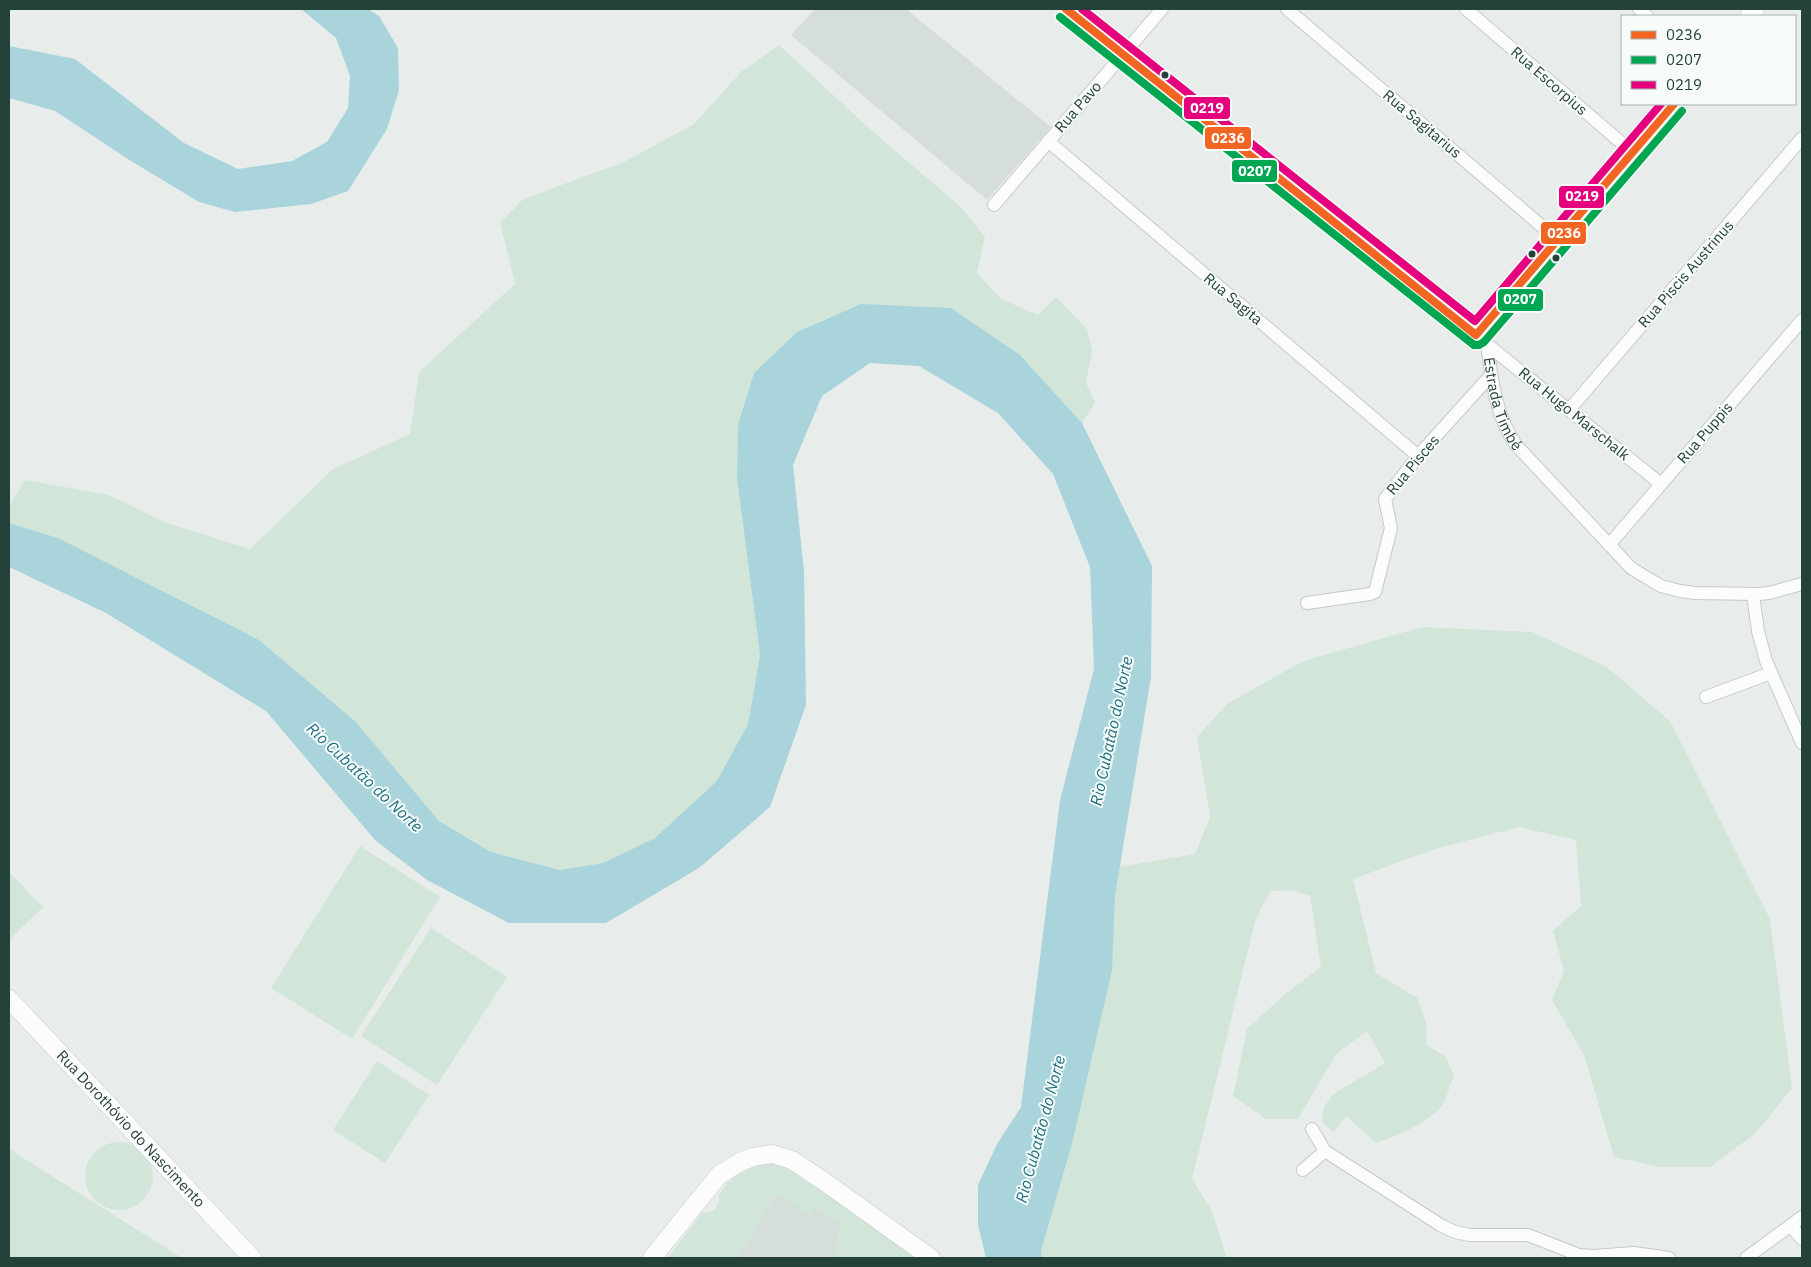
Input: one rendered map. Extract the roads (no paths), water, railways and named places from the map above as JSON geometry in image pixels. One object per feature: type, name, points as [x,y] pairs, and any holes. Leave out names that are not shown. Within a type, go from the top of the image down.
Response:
[{"type":"street","points":[[1066,9],[1481,340],[1558,240],[1673,105]]},
{"type":"street","name":"Rua Pavo","points":[[994,205],[1162,9]]},
{"type":"street","name":"Rua Sagitarius","points":[[1287,9],[1558,240]]},
{"type":"street","name":"Rua Escorpius","points":[[1466,9],[1632,152]]},
{"type":"street","name":"Rua Piscis Austrinus","points":[[1569,410],[1802,138]]},
{"type":"street","name":"Rua Sagita","points":[[1048,142],[1418,456]]},
{"type":"street","name":"Rua Puppis","points":[[1609,545],[1802,320]]},
{"type":"street","name":"Estrada Timbé","points":[[1481,340],[1491,375],[1495,398],[1507,431],[1516,445],[1630,568],[1661,586],[1694,593],[1769,593],[1802,584]]},
{"type":"street","name":"Rua Hugo Marschalk","points":[[1481,340],[1661,484]]},
{"type":"street","name":"Rua Pisces","points":[[1306,603],[1375,592],[1391,528],[1385,498],[1418,456],[1491,375]]},
{"type":"street","points":[[1753,594],[1758,631],[1771,673],[1802,743]]},
{"type":"street","points":[[1706,696],[1771,673]]},
{"type":"street","name":"Rua Dorothóvio do Nascimento","points":[[9,999],[252,1258]]},
{"type":"street","points":[[1312,1129],[1325,1151],[1442,1226],[1455,1232],[1470,1235],[1528,1235],[1579,1255],[1593,1256],[1634,1253],[1669,1258]]},
{"type":"street","points":[[1303,1170],[1325,1151]]},
{"type":"street","points":[[652,1258],[719,1175],[747,1160],[772,1154],[792,1160],[931,1258]]},
{"type":"street","points":[[1746,1258],[1802,1217]]},
{"type":"street","points":[[1791,1226],[1802,1238]]},
{"type":"water","points":[[301,9],[368,9],[379,16],[398,48],[399,90],[387,129],[348,191],[311,204],[235,212],[199,202],[131,161],[55,111],[9,98],[9,46],[75,59],[184,143],[238,169],[292,161],[327,142],[348,108],[350,76],[336,38]]},
{"type":"water","name":"Rio Cubatão do Norte","points":[[861,304],[951,308],[1020,355],[1082,423],[1152,566],[1151,677],[1115,896],[1112,970],[1072,1144],[1041,1251],[1042,1258],[986,1258],[978,1225],[978,1185],[997,1144],[1021,1107],[1060,800],[1094,669],[1090,567],[1053,474],[998,413],[919,366],[870,363],[822,396],[793,465],[804,571],[806,705],[770,807],[699,868],[606,923],[509,923],[427,880],[375,840],[266,711],[106,613],[9,567],[9,523],[58,538],[259,640],[356,722],[439,821],[491,852],[560,870],[603,863],[655,838],[717,781],[748,724],[760,655],[737,478],[738,424],[754,373],[797,332]]}]
